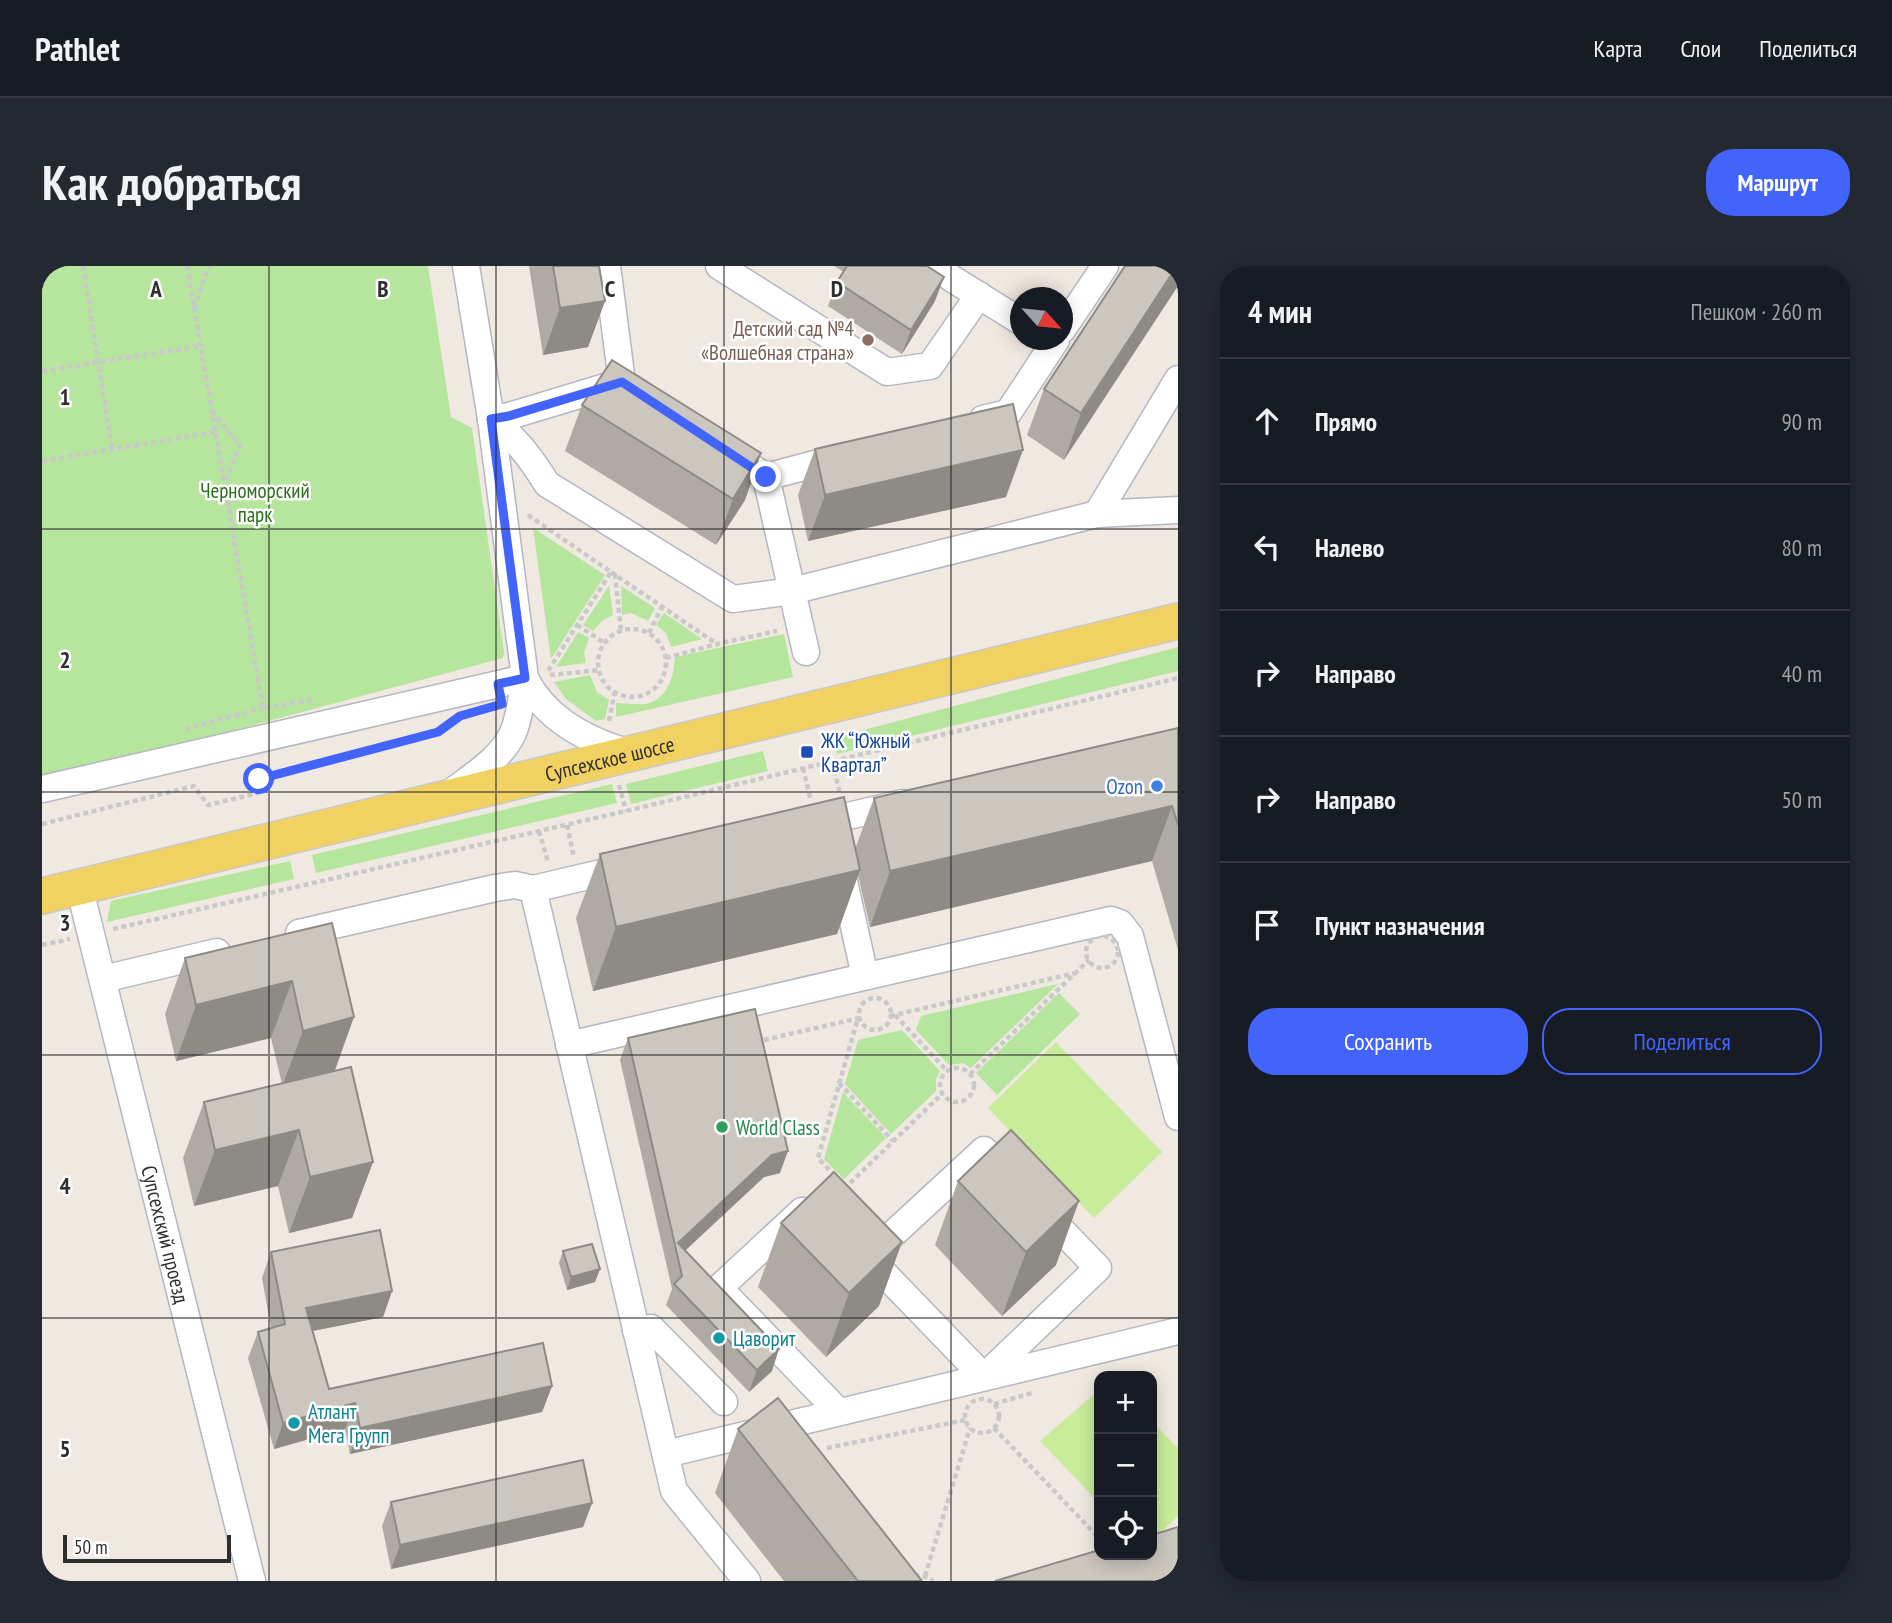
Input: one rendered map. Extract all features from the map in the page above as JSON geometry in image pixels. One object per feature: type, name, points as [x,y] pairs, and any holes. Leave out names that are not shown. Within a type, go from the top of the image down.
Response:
[{"type":"main road","name":"Супсехское шоссе","points":[[42,896],[1178,621]]},
{"type":"street","points":[[445,798],[490,762],[506,744],[517,719],[525,678],[491,419],[466,266]]},
{"type":"street","points":[[607,266],[622,382]]},
{"type":"street","points":[[719,266],[887,373],[930,366],[979,295]]},
{"type":"street","points":[[937,266],[1010,315]]},
{"type":"street","points":[[1073,313],[1105,266]]},
{"type":"street","points":[[954,427],[1008,413],[1048,350]]},
{"type":"street","points":[[1097,514],[1178,379]]},
{"type":"street","points":[[491,419],[622,382],[656,404]]},
{"type":"street","points":[[491,419],[512,435],[532,459],[547,484],[733,599],[792,591],[1097,514],[1178,510]]},
{"type":"street","points":[[700,433],[766,477],[806,652]]},
{"type":"street","points":[[766,477],[873,448]]},
{"type":"street","points":[[525,678],[543,706],[565,723],[597,741],[630,753]]},
{"type":"street","points":[[42,789],[525,678]]},
{"type":"street","points":[[795,828],[827,806],[924,798]]},
{"type":"street","points":[[827,806],[865,976]]},
{"type":"street","points":[[279,938],[495,888],[515,885],[533,889],[650,862]]},
{"type":"street","name":"Супсехский проезд","points":[[79,886],[252,1581]]},
{"type":"street","points":[[533,889],[674,1491],[747,1581]]},
{"type":"street","points":[[569,1045],[1111,920],[1120,923],[1130,936],[1178,1117]]},
{"type":"street","points":[[103,979],[238,947]]},
{"type":"street","points":[[869,1258],[984,1150],[1013,1179],[1098,1268],[984,1377]]},
{"type":"street","points":[[822,1210],[813,1201],[719,1288],[839,1412]]},
{"type":"street","points":[[850,1239],[984,1377]]},
{"type":"street","points":[[636,1331],[651,1328],[724,1402]]},
{"type":"street","points":[[666,1454],[1178,1331]]},
{"type":"street","points":[[751,1433],[768,1454]]},
{"type":"path","points":[[83,266],[112,449]]},
{"type":"path","points":[[187,266],[263,708],[315,699]]},
{"type":"path","points":[[194,309],[209,266]]},
{"type":"path","points":[[42,370],[201,346]]},
{"type":"path","points":[[212,411],[240,446],[224,484]]},
{"type":"path","points":[[42,461],[215,432]]},
{"type":"path","points":[[525,512],[717,643]]},
{"type":"path","points":[[599,670],[545,675],[613,573]]},
{"type":"path","points":[[613,573],[621,631]]},
{"type":"path","points":[[649,633],[662,607]]},
{"type":"path","points":[[577,625],[605,642]]},
{"type":"path","points":[[666,659],[717,643],[800,626]]},
{"type":"path","points":[[632,629],[649,633],[662,646],[666,659],[665,672],[654,689],[633,697],[612,690],[604,682],[599,670],[599,658],[605,642],[621,631],[632,629]]},
{"type":"path","points":[[42,945],[567,825],[1178,678]]},
{"type":"path","points":[[42,824],[194,786],[208,805],[258,793],[259,779],[438,732],[460,716]]},
{"type":"path","points":[[803,768],[810,801],[827,806],[840,795],[833,762]]},
{"type":"path","points":[[567,825],[574,855],[569,865]]},
{"type":"path","points":[[539,831],[547,861],[553,867]]},
{"type":"path","points":[[1099,937],[1107,937],[1118,949],[1118,957],[1106,968],[1097,967],[1089,960],[1087,947],[1092,940],[1099,937]]},
{"type":"path","points":[[970,1074],[1089,960]]},
{"type":"path","points":[[858,1018],[863,1025],[878,1030],[886,1026],[892,1015],[1075,973]]},
{"type":"path","points":[[943,1093],[846,1187],[818,1158],[864,1002],[880,999],[887,1003],[892,1015],[947,1072]]},
{"type":"path","points":[[764,1040],[858,1018]]},
{"type":"path","points":[[953,1068],[962,1068],[970,1074],[974,1081],[969,1097],[952,1101],[943,1093],[941,1080],[947,1072],[953,1068]]},
{"type":"path","points":[[839,1083],[893,1141]]},
{"type":"path","points":[[978,1399],[987,1399],[994,1404],[999,1420],[994,1428],[977,1432],[965,1420],[970,1404],[978,1399]]},
{"type":"path","points":[[827,1448],[965,1420]]},
{"type":"path","points":[[925,1576],[970,1427]]},
{"type":"path","points":[[994,1428],[1094,1533]]},
{"type":"path","points":[[823,1441],[827,1448],[827,1457]]},
{"type":"path","points":[[907,1581],[916,1575],[933,1581]]},
{"type":"green space","name":"Черноморский парк","points":[[42,266],[428,266],[451,417],[472,428],[503,658],[42,782]]},
{"type":"green space","points":[[533,528],[605,575],[551,659]]},
{"type":"green space","points":[[609,586],[613,615],[602,621],[593,631],[583,625]]},
{"type":"green space","points":[[621,586],[655,608],[648,621],[631,613],[622,615]]},
{"type":"green space","points":[[664,613],[702,639],[671,647],[666,633],[656,625]]},
{"type":"green space","points":[[578,632],[589,638],[584,653],[586,663],[556,667]]},
{"type":"green space","points":[[784,634],[793,677],[616,717],[616,703],[646,704],[665,692],[673,672],[675,657]]},
{"type":"green space","points":[[1178,647],[1178,671],[837,754],[833,738]]},
{"type":"green space","points":[[590,675],[597,692],[609,700],[605,719],[596,721],[566,699],[554,682]]},
{"type":"green space","points":[[763,751],[768,771],[631,804],[626,784]]},
{"type":"green space","points":[[612,784],[617,803],[316,873],[312,855]]},
{"type":"green space","points":[[290,861],[294,879],[107,922],[111,901]]},
{"type":"green space","points":[[1058,984],[971,1068],[963,1063],[949,1065],[916,1030],[921,1016]]},
{"type":"green space","points":[[1059,993],[1080,1014],[997,1095],[976,1073]]},
{"type":"green space","points":[[902,1030],[940,1071],[936,1079],[936,1091],[891,1134],[845,1084],[858,1040]]},
{"type":"green space","points":[[1056,1042],[1162,1152],[1094,1218],[988,1108]]},
{"type":"green space","points":[[843,1092],[886,1138],[844,1179],[824,1159]]},
{"type":"green space","points":[[1094,1394],[1094,1498],[1040,1441]]},
{"type":"green space","points":[[1157,1427],[1178,1448],[1178,1516],[1157,1536]]},
{"type":"building","points":[[553,266],[599,266],[605,301],[560,308]]},
{"type":"building","points":[[847,266],[927,266],[944,277],[911,330],[837,282]]},
{"type":"building","points":[[1125,266],[1177,266],[1081,413],[1044,389],[1070,350],[1073,350],[1073,345]]},
{"type":"building","points":[[612,360],[761,453],[733,499],[582,405]]},
{"type":"building","points":[[1013,404],[1023,450],[825,495],[815,449]]},
{"type":"building","points":[[1178,728],[1178,825],[1172,806],[890,871],[874,798]]},
{"type":"building","points":[[844,797],[860,870],[616,927],[600,854]]},
{"type":"building","points":[[332,923],[354,1017],[303,1031],[292,981],[196,1005],[185,958]]},
{"type":"building","points":[[755,1009],[788,1151],[772,1155],[678,1243],[779,1349],[757,1370],[674,1284],[682,1276],[628,1038]]},
{"type":"building","points":[[351,1067],[373,1162],[310,1177],[299,1130],[215,1150],[204,1102]]},
{"type":"building","points":[[1011,1130],[1079,1201],[1026,1252],[958,1181]]},
{"type":"building","points":[[834,1172],[902,1242],[849,1293],[781,1223]]},
{"type":"building","points":[[380,1230],[392,1291],[306,1308],[329,1389],[543,1343],[552,1386],[360,1428],[355,1403],[283,1423],[258,1332],[285,1324],[271,1252]]},
{"type":"building","points":[[592,1244],[600,1269],[571,1277],[563,1251]]},
{"type":"building","points":[[778,1398],[922,1581],[858,1581],[738,1429]]},
{"type":"building","points":[[583,1460],[592,1503],[400,1545],[391,1502]]},
{"type":"building","points":[[1178,1527],[1178,1581],[995,1581],[1094,1551],[1094,1560],[1157,1560],[1157,1533]]},
{"type":"place","name":"Детский сад №4 «Волшебная страна»","points":[[868,340]]},
{"type":"place","name":"ЖК “Южный Квартал”","points":[[807,752]]},
{"type":"place","name":"Ozon","points":[[1157,786]]},
{"type":"place","name":"World Class","points":[[722,1127]]},
{"type":"place","name":"Цаворит","points":[[719,1338]]},
{"type":"place","name":"Атлант Мега Групп","points":[[294,1423]]},
{"type":"route","points":[[259,779],[438,732],[460,716],[502,704],[498,684],[525,678],[491,419],[622,382],[766,477]]}]
